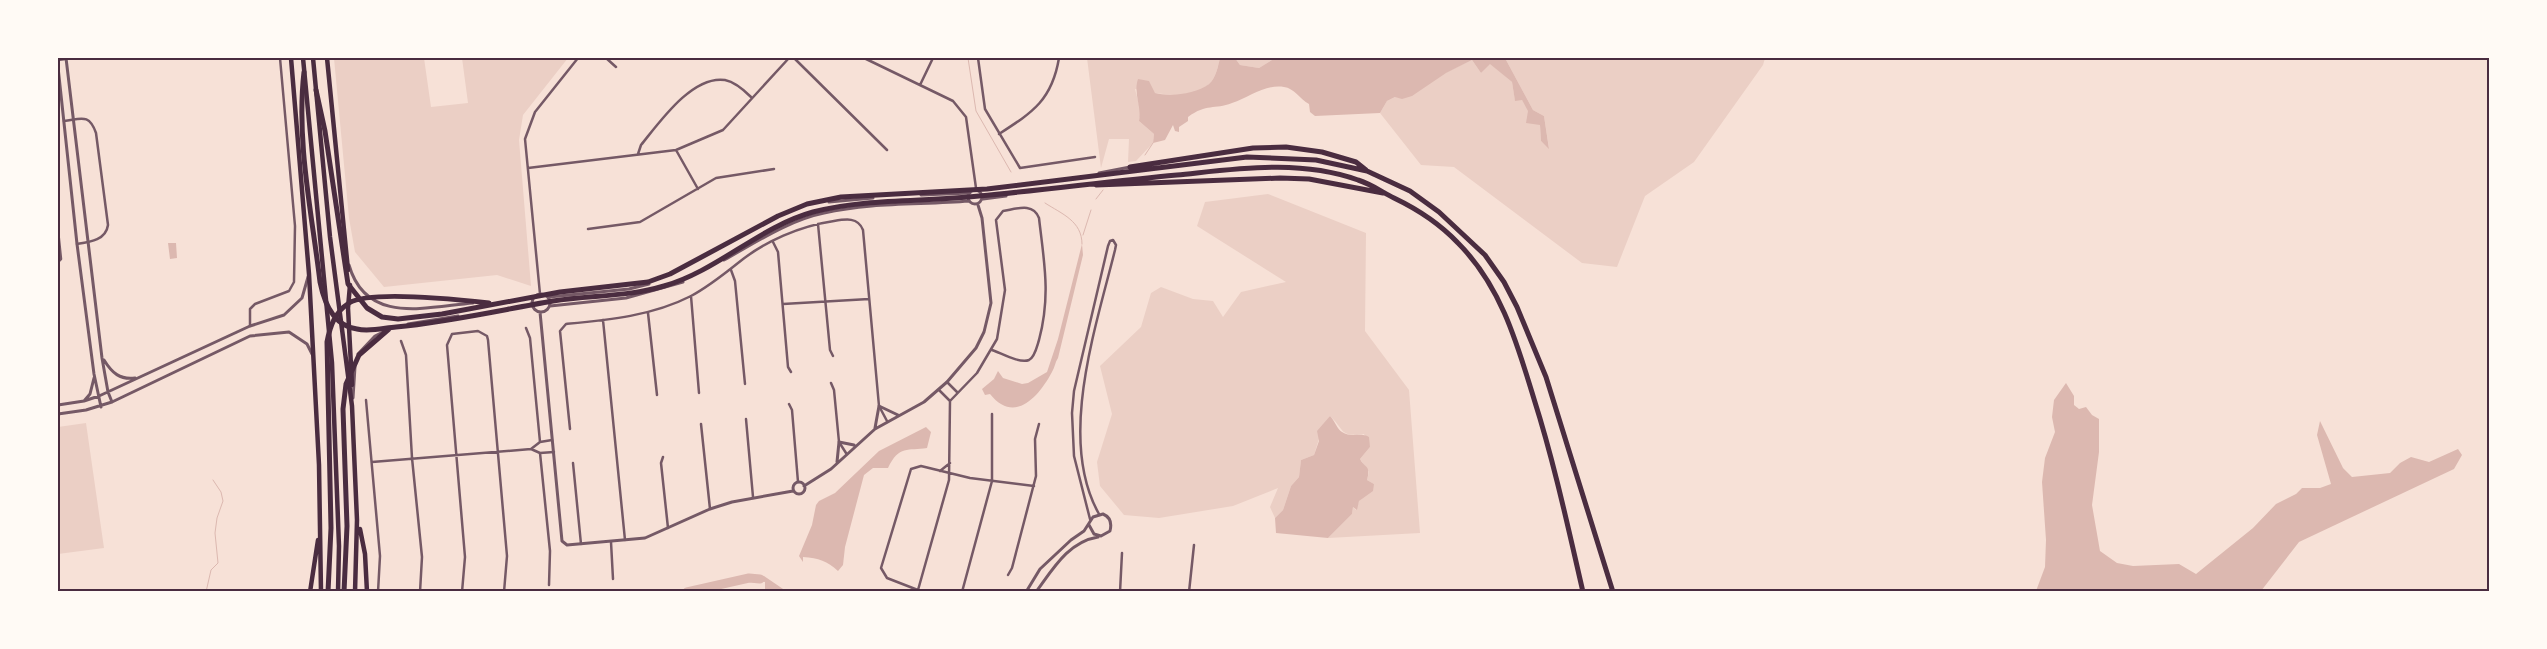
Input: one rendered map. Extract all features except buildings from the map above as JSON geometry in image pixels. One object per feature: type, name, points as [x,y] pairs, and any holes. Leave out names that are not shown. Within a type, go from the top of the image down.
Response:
[{"type":"highway","points":[[304,72],[302,93],[308,185],[320,282],[325,302],[340,322],[357,330],[425,324],[559,300],[662,287],[696,272],[783,224],[810,213],[842,206],[979,196],[1100,182],[1274,166],[1314,170],[1360,180],[1424,215],[1461,246],[1484,274],[1508,320],[1560,488],[1583,592]]},
{"type":"highway","points":[[316,90],[331,168],[348,284],[367,308],[382,317],[406,318],[560,292],[648,282],[670,274],[778,216],[806,204],[833,199],[987,189],[1247,157],[1316,160],[1367,171],[1410,191],[1439,212],[1485,255],[1504,282],[1517,307],[1546,377],[1613,592]]},
{"type":"highway","points":[[1130,167],[1253,148],[1286,146],[1322,152],[1356,162],[1367,171]]},
{"type":"highway","points":[[1096,185],[1280,178],[1310,180],[1386,194]]},
{"type":"highway","points":[[328,592],[331,528],[326,342],[332,322],[340,311],[351,302],[372,297],[495,303]]},
{"type":"highway","points":[[344,592],[347,526],[343,409],[346,384],[359,355],[375,339],[392,327]]},
{"type":"main road","points":[[290,58],[310,274],[321,592]]},
{"type":"main road","points":[[303,58],[332,364],[339,546],[338,592]]},
{"type":"main road","points":[[313,58],[330,238],[352,406]]},
{"type":"main road","points":[[327,58],[350,285],[348,308],[358,520],[355,592]]},
{"type":"main road","points":[[358,520],[365,554],[367,592]]},
{"type":"main road","points":[[310,592],[320,526]]},
{"type":"street","points":[[58,60],[66,58],[102,358],[108,392],[112,402]]},
{"type":"street","points":[[250,326],[250,309],[255,304],[289,291],[294,282],[295,226],[280,58]]},
{"type":"street","points":[[540,294],[525,138],[535,112],[578,58]]},
{"type":"street","points":[[606,58],[616,67]]},
{"type":"street","points":[[528,168],[676,150],[723,130],[789,58]]},
{"type":"street","points":[[794,58],[887,150]]},
{"type":"street","points":[[864,58],[953,101],[966,117],[978,191],[983,198]]},
{"type":"street","points":[[920,86],[933,58]]},
{"type":"street","points":[[978,58],[985,109],[1020,168],[1095,157]]},
{"type":"street","points":[[1000,134],[1032,113],[1046,96],[1056,76],[1060,58]]},
{"type":"street","points":[[58,67],[77,244],[94,374],[101,406]]},
{"type":"street","points":[[638,154],[641,145],[678,101],[699,85],[724,80],[738,85],[752,97]]},
{"type":"street","points":[[64,120],[86,118],[93,122],[96,132],[108,225],[107,232],[101,238],[88,243],[77,244]]},
{"type":"street","points":[[676,150],[698,189]]},
{"type":"street","points":[[540,294],[549,298],[629,290],[650,284],[671,276],[775,220],[807,206],[887,196],[970,193],[1130,167]]},
{"type":"street","points":[[588,229],[640,222],[716,178],[774,169]]},
{"type":"street","points":[[978,204],[983,198],[1096,185]]},
{"type":"street","points":[[969,201],[970,193]]},
{"type":"street","points":[[540,312],[550,306],[626,298],[676,285],[782,228],[822,213],[852,208],[969,201],[974,205],[978,204]]},
{"type":"street","points":[[352,406],[355,359],[375,336],[417,321],[534,307],[540,312],[562,540],[567,545],[644,538],[710,509],[753,497],[793,491],[798,495],[801,494],[804,486],[813,482],[875,429],[924,402],[939,390],[976,348],[984,332],[991,303],[982,218],[978,204]]},
{"type":"street","points":[[918,590],[950,474],[950,401],[977,373],[992,350],[1001,321],[1005,290],[996,220],[1000,212],[1030,208],[1034,210],[1038,218],[1047,288],[1042,326],[1033,356],[1028,360],[1021,360],[992,350]]},
{"type":"street","points":[[570,429],[560,331],[566,324],[648,313],[691,296],[731,270],[738,262],[795,231],[842,219],[855,220],[861,224],[863,230],[879,406],[875,429]]},
{"type":"street","points":[[818,224],[830,350],[833,356]]},
{"type":"street","points":[[58,230],[60,259],[58,262]]},
{"type":"street","points":[[1099,514],[1081,455],[1079,415],[1116,245],[1113,240],[1110,241],[1108,246],[1074,391],[1072,413],[1074,456],[1090,519],[1089,525],[1094,534],[1101,536]]},
{"type":"street","points":[[773,242],[778,252],[788,367],[791,372]]},
{"type":"street","points":[[346,255],[357,286],[362,293],[372,301],[390,308],[534,299],[540,294]]},
{"type":"street","points":[[731,270],[735,281],[745,384]]},
{"type":"street","points":[[58,405],[84,401],[99,396],[250,326],[284,315],[295,307],[302,298],[310,274]]},
{"type":"street","points":[[691,296],[699,393]]},
{"type":"street","points":[[549,298],[550,306]]},
{"type":"street","points":[[534,299],[534,307]]},
{"type":"street","points":[[782,304],[869,299]]},
{"type":"street","points":[[648,313],[656,395]]},
{"type":"street","points":[[603,320],[625,540]]},
{"type":"street","points":[[526,328],[530,338],[542,441]]},
{"type":"street","points":[[58,414],[101,406],[112,402],[250,336],[289,332],[296,334],[307,344],[314,357]]},
{"type":"street","points":[[462,592],[464,557],[447,345],[452,334],[482,332],[488,340],[498,450],[506,556],[504,592]]},
{"type":"street","points":[[401,341],[406,355],[412,458],[422,557],[420,592]]},
{"type":"street","points":[[102,358],[116,375],[125,379],[139,377]]},
{"type":"street","points":[[84,401],[90,394],[94,374]]},
{"type":"street","points":[[947,382],[957,392]]},
{"type":"street","points":[[831,383],[834,390],[839,442],[837,462]]},
{"type":"street","points":[[939,390],[950,401]]},
{"type":"street","points":[[366,400],[380,556],[378,592]]},
{"type":"street","points":[[789,404],[792,410],[798,482]]},
{"type":"street","points":[[879,406],[898,415]]},
{"type":"street","points":[[879,406],[887,422]]},
{"type":"street","points":[[962,592],[992,481],[992,414]]},
{"type":"street","points":[[746,419],[753,497]]},
{"type":"street","points":[[701,424],[710,509]]},
{"type":"street","points":[[1008,575],[1012,568],[1034,486],[1035,439],[1039,424]]},
{"type":"street","points":[[531,449],[542,441],[553,440]]},
{"type":"street","points":[[839,442],[855,445]]},
{"type":"street","points":[[839,442],[846,453]]},
{"type":"street","points":[[372,462],[498,450],[531,449],[542,453],[554,452]]},
{"type":"street","points":[[542,453],[550,551],[549,585]]},
{"type":"street","points":[[663,458],[661,463],[668,529]]},
{"type":"street","points":[[573,463],[582,544]]},
{"type":"street","points":[[940,471],[950,463]]},
{"type":"street","points":[[923,592],[887,578],[881,568],[910,469],[921,466],[950,474],[1034,486]]},
{"type":"street","points":[[798,482],[804,486]]},
{"type":"street","points":[[793,491],[793,485],[798,482]]},
{"type":"street","points":[[1036,592],[1065,554],[1080,542],[1101,536],[1110,531],[1111,523],[1106,515],[1099,514],[1090,519]]},
{"type":"street","points":[[1026,592],[1040,569],[1089,525]]},
{"type":"street","points":[[611,542],[613,579]]},
{"type":"street","points":[[1189,592],[1194,545]]},
{"type":"street","points":[[1120,592],[1122,553]]},
{"type":"shaded area","points":[[334,58],[424,58],[431,107],[468,103],[462,58],[568,58],[523,115],[519,140],[531,286],[497,275],[384,287],[355,252],[349,218]]},
{"type":"shaded area","points":[[1087,58],[1220,58],[1212,81],[1202,89],[1194,92],[1174,95],[1135,89],[1141,112],[1139,121],[1154,134],[1153,143],[1136,161],[1128,162],[1129,139],[1109,139],[1101,168]]},
{"type":"shaded area","points":[[1220,58],[1235,58],[1240,65],[1259,68],[1275,58],[1505,58],[1533,110],[1544,116],[1549,149],[1541,141],[1540,125],[1526,123],[1528,111],[1522,100],[1515,101],[1512,82],[1490,64],[1481,73],[1472,60],[1446,73],[1412,96],[1402,99],[1395,97],[1387,101],[1380,113],[1315,116],[1310,112],[1309,104],[1291,89],[1277,87],[1263,89],[1226,105],[1200,110],[1188,117],[1188,121],[1179,127],[1179,132],[1175,131],[1173,125],[1165,140],[1153,143],[1154,134],[1139,121],[1136,90],[1138,79],[1149,81],[1155,93],[1175,95],[1190,92],[1209,84],[1216,72]]},
{"type":"shaded area","points":[[1235,58],[1275,58],[1259,68],[1240,65]]},
{"type":"shaded area","points":[[1505,58],[1765,58],[1763,65],[1694,162],[1645,196],[1617,267],[1582,263],[1454,167],[1421,165],[1380,113],[1387,101],[1472,60],[1481,73],[1490,63],[1512,82],[1515,100],[1522,100],[1540,124],[1541,141],[1549,148],[1544,116],[1533,110]]},
{"type":"shaded area","points":[[1268,194],[1366,233],[1365,331],[1409,390],[1420,533],[1328,538],[1352,514],[1353,507],[1356,510],[1359,501],[1374,484],[1367,480],[1369,472],[1360,459],[1370,447],[1364,434],[1346,433],[1330,416],[1323,426],[1314,455],[1301,460],[1299,477],[1291,486],[1283,510],[1275,518],[1270,507],[1278,488],[1233,506],[1159,518],[1124,515],[1100,486],[1097,462],[1112,414],[1100,366],[1141,327],[1151,293],[1161,287],[1193,299],[1213,301],[1223,317],[1241,292],[1286,282],[1197,226],[1205,202]]},
{"type":"shaded area","points":[[168,243],[176,243],[177,258],[170,259]]},
{"type":"shaded area","points":[[1082,244],[1083,255],[1058,358],[1046,382],[1033,398],[1025,404],[1016,407],[1008,407],[999,403],[990,394],[985,395],[982,389],[994,379],[998,371],[1003,378],[1022,384],[1028,383],[1047,372],[1058,339]]},
{"type":"shaded area","points":[[2066,383],[2074,396],[2074,405],[2079,409],[2086,407],[2092,415],[2099,419],[2099,452],[2092,505],[2100,551],[2117,563],[2133,566],[2179,564],[2196,574],[2253,528],[2276,504],[2296,494],[2302,488],[2320,488],[2331,484],[2317,435],[2320,421],[2343,468],[2352,477],[2390,473],[2400,463],[2411,457],[2429,462],[2458,449],[2462,455],[2454,469],[2299,542],[2261,591],[2036,591],[2045,567],[2046,540],[2042,482],[2045,458],[2055,432],[2052,417],[2054,400]]},
{"type":"shaded area","points":[[1330,416],[1345,434],[1369,437],[1370,447],[1360,459],[1368,469],[1367,480],[1374,484],[1373,491],[1359,501],[1357,510],[1353,507],[1352,514],[1328,538],[1276,533],[1275,518],[1283,510],[1291,486],[1299,477],[1301,460],[1314,455],[1319,441],[1317,431]]},
{"type":"shaded area","points":[[86,423],[104,548],[58,554],[58,427]]},
{"type":"shaded area","points":[[926,427],[931,432],[927,448],[900,452],[888,468],[873,468],[864,475],[845,547],[843,565],[838,571],[826,562],[818,559],[803,557],[803,562],[799,556],[812,525],[816,505],[819,501],[835,493],[879,451]]},
{"type":"shaded area","points":[[749,575],[764,576],[786,591],[765,591],[765,582],[750,579]]},
{"type":"waterway","points":[[968,58],[976,111],[1011,172]]},
{"type":"waterway","points":[[1145,155],[1153,143]]},
{"type":"waterway","points":[[1096,199],[1103,190]]},
{"type":"waterway","points":[[1045,203],[1075,224],[1079,229],[1082,244]]},
{"type":"waterway","points":[[1083,235],[1091,210]]},
{"type":"waterway","points":[[206,592],[211,570],[218,563],[215,533],[217,518],[223,501],[221,492],[213,480]]},
{"type":"waterway","points":[[687,592],[749,578],[760,579]]}]
